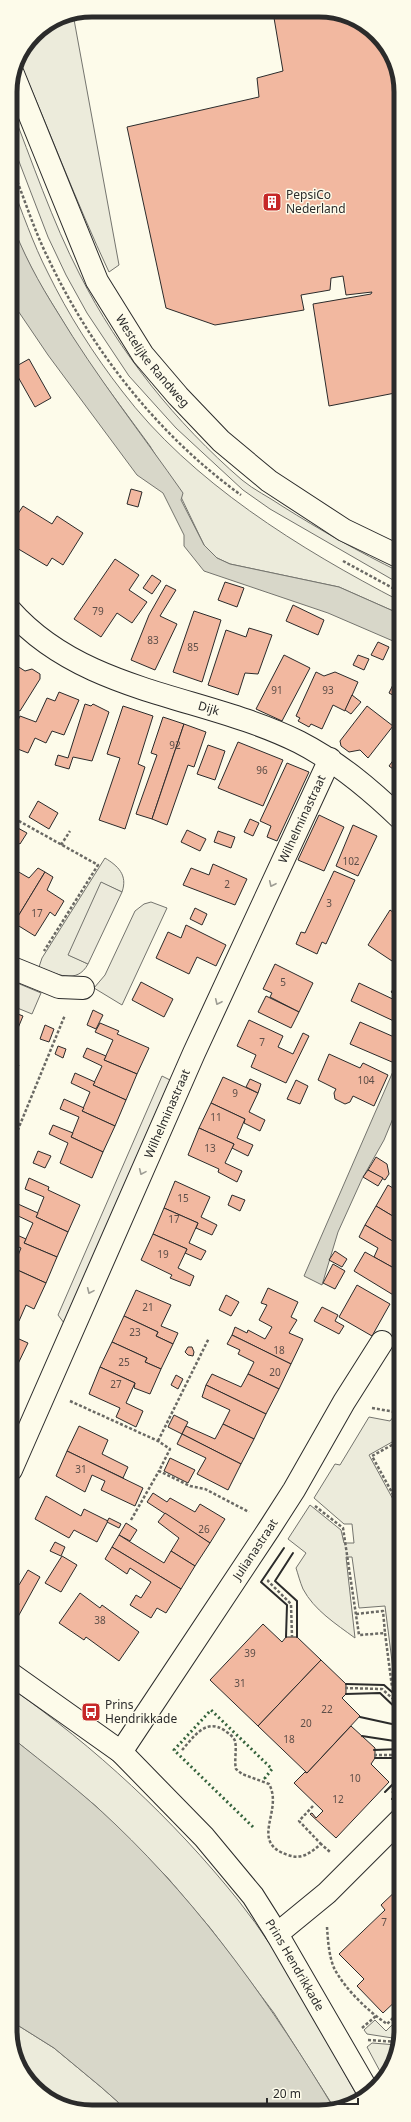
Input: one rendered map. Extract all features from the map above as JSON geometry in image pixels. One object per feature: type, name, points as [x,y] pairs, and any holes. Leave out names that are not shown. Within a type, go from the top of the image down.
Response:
[{"type":"street","name":"Westelijke Randweg","points":[[17,85],[97,281],[143,355],[178,396],[221,441],[269,480],[344,530],[394,554]]},
{"type":"street","name":"Dijk","points":[[17,616],[57,649],[96,670],[119,680],[247,722],[299,742],[330,760],[373,792],[394,812]]},
{"type":"street","name":"Wilhelminastraat","points":[[17,1454],[194,1053],[330,760]]},
{"type":"street","points":[[20,971],[59,987],[78,988]]},
{"type":"street","name":"Julianastraat","points":[[121,1752],[272,1525],[294,1490],[344,1402],[382,1342]]},
{"type":"street","name":"Prins Hendrikkade","points":[[17,1678],[121,1752],[204,1837],[252,1896],[277,1934],[366,2088]]},
{"type":"street","points":[[277,1934],[326,1893],[394,1826]]},
{"type":"path","points":[[17,820],[98,865],[20,971]]},
{"type":"path","points":[[61,845],[70,831]]},
{"type":"path","points":[[17,1132],[71,999],[78,988]]},
{"type":"path","points":[[158,1441],[209,1338]]},
{"type":"path","points":[[46,1390],[158,1441],[170,1449],[131,1520]]},
{"type":"path","points":[[394,1444],[372,1456],[394,1496]]},
{"type":"path","points":[[159,1471],[190,1486],[205,1489],[272,1525]]},
{"type":"path","points":[[294,1490],[344,1528],[359,1635],[385,1633]]},
{"type":"path","points":[[272,1575],[268,1581],[291,1604],[292,1637]]},
{"type":"path","points":[[356,1614],[383,1611],[392,1687],[394,1688]]},
{"type":"path","points":[[345,1688],[382,1689],[394,1700]]},
{"type":"path","points":[[182,1750],[203,1727],[210,1725],[230,1734],[235,1742],[236,1769],[242,1774],[269,1784],[272,1789],[274,1800],[267,1838],[272,1847],[281,1853],[302,1857],[310,1854],[321,1844]]},
{"type":"path","points":[[374,1755],[394,1755]]},
{"type":"path","points":[[390,1796],[394,1792]]},
{"type":"path","points":[[313,1806],[299,1821],[321,1844],[350,1870]]},
{"type":"path","points":[[326,1893],[328,1942],[335,1969],[352,1992],[376,2016],[387,2024],[394,2017]]},
{"type":"path","points":[[362,2027],[376,2016]]},
{"type":"path","points":[[372,2040],[393,2042]]},
{"type":"shaded area","points":[[74,19],[119,265],[109,272],[85,219],[22,67],[27,55],[39,39],[55,27]]},
{"type":"shaded area","points":[[17,123],[60,234],[80,275],[112,332],[151,385],[194,435],[242,480],[325,532],[394,569],[394,581],[270,509],[243,490],[176,428],[129,376],[87,313],[66,275],[48,237],[17,156]]},
{"type":"shaded area","points":[[17,199],[37,251],[64,304],[101,363],[150,424],[180,455],[249,511],[324,559],[394,598],[394,611],[339,587],[230,564],[217,558],[204,545],[181,497],[150,446],[86,359],[37,279],[17,237]]},
{"type":"shaded area","points":[[17,236],[31,267],[73,336],[103,382],[183,493],[181,500],[204,545],[217,558],[230,564],[339,587],[394,611],[394,641],[328,613],[204,571],[184,546],[184,535],[163,493],[137,475],[48,355],[17,309]]},
{"type":"shaded area","points":[[105,858],[114,864],[121,872],[124,886],[122,892],[102,883],[69,955],[88,964],[78,974],[72,976],[59,975],[39,967],[42,958]]},
{"type":"shaded area","points":[[101,882],[122,892],[88,964],[68,955]]},
{"type":"shaded area","points":[[151,902],[167,908],[122,1005],[94,988],[105,975],[135,911],[144,904]]},
{"type":"shaded area","points":[[17,983],[41,993],[32,1014],[17,1008]]},
{"type":"shaded area","points":[[394,1069],[394,1116],[384,1140],[362,1179],[338,1232],[322,1285],[304,1276]]},
{"type":"shaded area","points":[[162,1076],[170,1080],[64,1323],[58,1315]]},
{"type":"shaded area","points":[[394,1416],[394,1441],[369,1455],[394,1501],[394,1677],[385,1606],[359,1608],[352,1557],[346,1557],[355,1638],[319,1610],[308,1597],[303,1589],[296,1568],[306,1553],[288,1539],[310,1505],[341,1530],[344,1543],[354,1543],[352,1524],[344,1524],[314,1498],[335,1464],[340,1465],[369,1417],[390,1421]]},
{"type":"shaded area","points":[[17,1692],[73,1735],[132,1786],[187,1841],[213,1870],[238,1900],[271,1946],[301,1995],[356,2094],[343,2101],[331,2103],[274,2013],[211,1929],[167,1877],[97,1807],[17,1742]]},
{"type":"shaded area","points":[[17,1742],[64,1779],[115,1824],[178,1890],[207,1924],[261,1996],[331,2103],[319,2105],[120,2105],[101,2087],[54,2048],[17,2025]]},
{"type":"shaded area","points":[[375,2020],[386,2031],[394,2023],[394,2038],[367,2034],[364,2030]]},
{"type":"shaded area","points":[[17,2025],[54,2048],[120,2105],[78,2104],[55,2095],[46,2089],[36,2079],[25,2063],[21,2054]]},
{"type":"shaded area","points":[[372,2043],[393,2045],[390,2054],[381,2072],[367,2047]]},
{"type":"building","name":"PepsiCo Nederland","points":[[274,17],[333,18],[347,23],[356,27],[375,43],[386,59],[390,68],[394,92],[394,393],[329,406],[313,304],[371,294],[372,292],[346,295],[343,276],[331,278],[330,290],[301,295],[304,310],[215,325],[166,308],[127,127],[259,97],[257,78],[283,71]]},
{"type":"building","points":[[29,359],[51,398],[35,407],[17,375],[17,366]]},
{"type":"building","points":[[131,489],[142,492],[138,507],[127,504]]},
{"type":"building","points":[[23,506],[52,524],[57,516],[83,533],[63,565],[52,558],[47,566],[17,548],[17,515]]},
{"type":"building","points":[[115,559],[139,575],[129,590],[147,602],[132,623],[117,613],[101,637],[74,619]]},
{"type":"building","points":[[152,575],[161,581],[152,594],[143,588]]},
{"type":"building","points":[[225,582],[244,588],[237,607],[218,600]]},
{"type":"building","points":[[166,585],[176,590],[160,616],[177,624],[155,670],[131,660],[149,615]]},
{"type":"building","points":[[293,605],[324,620],[318,635],[286,621]]},
{"type":"building","points":[[194,611],[221,620],[202,682],[173,672]]},
{"type":"building","points":[[249,628],[272,635],[258,674],[245,673],[238,695],[208,685],[226,630],[246,637]]},
{"type":"building","points":[[378,642],[389,647],[383,660],[371,655]]},
{"type":"building","points":[[284,655],[310,668],[282,721],[256,709]]},
{"type":"building","points":[[358,655],[369,659],[364,670],[353,665]]},
{"type":"building","points":[[17,666],[25,671],[32,669],[40,674],[40,679],[20,711],[17,709]]},
{"type":"building","points":[[316,672],[324,676],[335,672],[358,682],[345,711],[333,705],[322,729],[311,724],[309,727],[298,721],[300,718],[296,716]]},
{"type":"building","points":[[394,683],[394,696],[389,693]]},
{"type":"building","points":[[59,692],[79,700],[64,735],[52,731],[46,743],[35,738],[28,753],[17,749],[17,722],[20,716],[36,722],[47,698],[55,701]]},
{"type":"building","points":[[352,695],[361,702],[351,714],[345,710]]},
{"type":"building","points":[[85,704],[91,706],[93,704],[109,712],[92,761],[73,757],[69,769],[55,765],[58,755],[68,758]]},
{"type":"building","points":[[123,706],[153,716],[138,764],[145,767],[125,829],[99,820],[120,758],[107,754]]},
{"type":"building","points":[[367,706],[393,726],[368,758],[360,750],[349,752],[341,746],[340,741]]},
{"type":"building","points":[[163,717],[184,724],[152,819],[136,814],[157,755],[151,753]]},
{"type":"building","points":[[184,724],[206,732],[194,767],[188,765],[167,825],[152,819]]},
{"type":"building","points":[[238,742],[283,760],[263,806],[218,788]]},
{"type":"building","points":[[208,745],[225,751],[215,780],[197,774]]},
{"type":"building","points":[[394,759],[394,770],[389,766]]},
{"type":"building","points":[[287,763],[309,772],[277,841],[267,837],[271,826],[260,821]]},
{"type":"building","points":[[38,801],[58,813],[49,829],[29,817]]},
{"type":"building","points":[[319,815],[344,827],[324,871],[298,860]]},
{"type":"building","points":[[250,819],[259,823],[253,836],[244,832]]},
{"type":"building","points":[[353,825],[377,836],[358,876],[336,866]]},
{"type":"building","points":[[17,828],[27,833],[20,844],[17,842]]},
{"type":"building","points":[[187,830],[206,839],[200,851],[181,842]]},
{"type":"building","points":[[218,831],[235,837],[231,848],[214,842]]},
{"type":"building","points":[[213,864],[247,879],[235,905],[183,885],[191,868],[209,875]]},
{"type":"building","points":[[38,868],[45,872],[17,918],[17,871],[29,878]]},
{"type":"building","points":[[334,871],[355,880],[326,944],[322,942],[317,954],[296,944],[301,932],[305,933]]},
{"type":"building","points":[[45,872],[53,877],[47,890],[64,901],[55,916],[50,912],[35,936],[17,925],[17,918]]},
{"type":"building","points":[[195,908],[207,914],[202,925],[190,919]]},
{"type":"building","points":[[390,910],[394,913],[394,962],[368,945]]},
{"type":"building","points":[[186,925],[226,945],[216,966],[197,957],[189,974],[156,958],[168,932],[181,938]]},
{"type":"building","points":[[275,964],[313,983],[299,1012],[270,997],[272,993],[263,989]]},
{"type":"building","points":[[141,982],[173,999],[164,1017],[132,1000]]},
{"type":"building","points":[[359,983],[394,1000],[394,1021],[351,1001]]},
{"type":"building","points":[[266,996],[299,1012],[291,1028],[258,1012]]},
{"type":"building","points":[[93,1010],[103,1015],[96,1029],[87,1025]]},
{"type":"building","points":[[17,1014],[23,1016],[17,1030]]},
{"type":"building","points":[[249,1020],[283,1036],[278,1047],[293,1054],[303,1033],[309,1036],[286,1083],[251,1067],[256,1055],[237,1046]]},
{"type":"building","points":[[360,1022],[394,1037],[394,1058],[392,1062],[350,1044]]},
{"type":"building","points":[[100,1023],[119,1031],[117,1034],[149,1048],[137,1074],[104,1060],[113,1040],[95,1032]]},
{"type":"building","points":[[45,1025],[54,1029],[49,1042],[40,1039]]},
{"type":"building","points":[[58,1046],[66,1049],[63,1058],[55,1054]]},
{"type":"building","points":[[87,1048],[106,1056],[104,1060],[137,1074],[126,1100],[93,1085],[102,1066],[83,1057]]},
{"type":"building","points":[[329,1054],[360,1068],[363,1063],[388,1075],[374,1106],[353,1096],[350,1102],[345,1104],[335,1099],[334,1093],[336,1089],[318,1080]]},
{"type":"building","points":[[75,1073],[95,1082],[93,1085],[126,1100],[115,1126],[82,1111],[90,1092],[71,1083]]},
{"type":"building","points":[[223,1077],[258,1093],[249,1112],[265,1120],[260,1131],[244,1123],[245,1119],[211,1103]]},
{"type":"building","points":[[250,1079],[261,1084],[258,1093],[246,1087]]},
{"type":"building","points":[[296,1080],[308,1086],[300,1104],[287,1099]]},
{"type":"building","points":[[64,1099],[84,1108],[82,1111],[115,1126],[103,1152],[71,1137],[79,1117],[60,1109]]},
{"type":"building","points":[[211,1103],[245,1119],[237,1138],[253,1145],[248,1156],[232,1148],[234,1144],[199,1128]]},
{"type":"building","points":[[53,1125],[73,1133],[71,1137],[103,1152],[92,1178],[60,1163],[68,1143],[49,1134]]},
{"type":"building","points":[[199,1128],[234,1144],[225,1163],[242,1171],[237,1182],[218,1172],[219,1169],[188,1155]]},
{"type":"building","points":[[38,1151],[51,1156],[45,1168],[33,1163]]},
{"type":"building","points":[[376,1157],[387,1164],[389,1174],[385,1180],[368,1170]]},
{"type":"building","points":[[368,1170],[383,1178],[378,1186],[363,1177]]},
{"type":"building","points":[[29,1178],[49,1187],[48,1190],[80,1205],[68,1232],[36,1217],[44,1197],[25,1189]]},
{"type":"building","points":[[175,1181],[210,1197],[201,1217],[217,1225],[212,1235],[196,1228],[198,1223],[164,1208]]},
{"type":"building","points":[[388,1185],[394,1189],[394,1217],[376,1206]]},
{"type":"building","points":[[232,1195],[245,1200],[240,1211],[228,1205]]},
{"type":"building","points":[[18,1204],[38,1213],[36,1217],[68,1232],[57,1257],[24,1243],[33,1223],[17,1215]]},
{"type":"building","points":[[376,1206],[394,1217],[394,1242],[365,1225]]},
{"type":"building","points":[[164,1208],[198,1223],[189,1243],[206,1251],[201,1260],[185,1253],[187,1249],[153,1234]]},
{"type":"building","points":[[365,1225],[394,1242],[394,1268],[374,1257],[378,1248],[359,1237]]},
{"type":"building","points":[[153,1234],[187,1249],[178,1268],[194,1276],[190,1286],[170,1278],[172,1275],[141,1260]]},
{"type":"building","points":[[17,1235],[26,1239],[24,1243],[57,1257],[46,1283],[17,1270],[17,1258],[21,1248],[17,1246]]},
{"type":"building","points":[[335,1251],[347,1259],[342,1267],[329,1260]]},
{"type":"building","points":[[365,1252],[394,1268],[394,1295],[354,1271]]},
{"type":"building","points":[[333,1264],[345,1271],[335,1289],[323,1283]]},
{"type":"building","points":[[17,1270],[46,1283],[34,1309],[26,1305],[19,1321],[17,1320]]},
{"type":"building","points":[[357,1285],[390,1304],[372,1336],[339,1317]]},
{"type":"building","points":[[268,1288],[298,1302],[291,1317],[297,1320],[289,1333],[303,1339],[291,1364],[232,1335],[235,1327],[247,1333],[248,1330],[265,1339],[272,1327],[259,1320],[267,1305],[261,1303]]},
{"type":"building","points":[[136,1290],[171,1305],[161,1326],[178,1333],[173,1344],[156,1336],[158,1332],[124,1316]]},
{"type":"building","points":[[226,1295],[239,1302],[231,1316],[219,1310]]},
{"type":"building","points":[[322,1307],[338,1315],[335,1321],[344,1326],[339,1334],[314,1321]]},
{"type":"building","points":[[124,1316],[158,1332],[156,1336],[173,1344],[161,1369],[145,1362],[147,1358],[112,1342]]},
{"type":"building","points":[[232,1335],[291,1364],[279,1389],[248,1374],[254,1362],[238,1354],[240,1350],[227,1344]]},
{"type":"building","points":[[17,1338],[28,1343],[17,1366]]},
{"type":"building","points":[[112,1342],[147,1358],[145,1362],[161,1369],[150,1394],[134,1388],[135,1383],[100,1367]]},
{"type":"building","points":[[188,1347],[192,1347],[194,1352],[193,1356],[188,1355],[185,1352]]},
{"type":"building","points":[[100,1367],[135,1383],[126,1403],[143,1411],[136,1427],[116,1417],[120,1408],[89,1394]]},
{"type":"building","points":[[212,1374],[241,1387],[248,1374],[279,1389],[266,1414],[206,1385]]},
{"type":"building","points":[[176,1375],[183,1379],[178,1389],[171,1385]]},
{"type":"building","points":[[206,1385],[266,1414],[254,1439],[223,1424],[230,1410],[202,1397]]},
{"type":"building","points":[[174,1415],[188,1422],[182,1434],[168,1427]]},
{"type":"building","points":[[223,1424],[254,1439],[241,1464],[182,1434],[186,1426],[215,1439]]},
{"type":"building","points":[[79,1426],[108,1440],[102,1454],[128,1467],[123,1478],[67,1451]]},
{"type":"building","points":[[182,1434],[241,1464],[228,1490],[197,1474],[206,1458],[177,1444]]},
{"type":"building","points":[[67,1451],[143,1488],[135,1506],[101,1490],[105,1481],[92,1475],[85,1492],[56,1476]]},
{"type":"building","points":[[170,1458],[195,1470],[188,1483],[164,1471]]},
{"type":"building","points":[[153,1493],[167,1502],[170,1498],[195,1512],[200,1504],[225,1519],[210,1543],[147,1502]]},
{"type":"building","points":[[46,1496],[81,1516],[84,1509],[108,1521],[97,1542],[74,1530],[69,1538],[35,1519]]},
{"type":"building","points":[[165,1513],[210,1543],[195,1566],[171,1551],[179,1538],[158,1522]]},
{"type":"building","points":[[109,1518],[121,1524],[119,1528],[107,1522]]},
{"type":"building","points":[[126,1523],[137,1530],[130,1541],[119,1535]]},
{"type":"building","points":[[119,1535],[164,1563],[171,1551],[195,1566],[181,1589],[112,1547]]},
{"type":"building","points":[[55,1542],[65,1547],[61,1556],[50,1551]]},
{"type":"building","points":[[112,1547],[181,1589],[166,1613],[157,1608],[151,1618],[130,1605],[136,1595],[141,1598],[151,1582],[130,1568],[127,1574],[105,1559]]},
{"type":"building","points":[[62,1556],[77,1565],[61,1592],[45,1583]]},
{"type":"building","points":[[28,1570],[40,1577],[17,1619],[17,1584],[19,1585]]},
{"type":"building","points":[[80,1593],[100,1608],[102,1605],[139,1632],[119,1661],[86,1637],[84,1640],[59,1623]]},
{"type":"building","points":[[263,1624],[282,1642],[286,1637],[297,1637],[321,1660],[258,1726],[210,1680]]},
{"type":"building","points":[[321,1660],[346,1684],[346,1694],[342,1698],[360,1716],[307,1773],[258,1726]]},
{"type":"building","points":[[351,1726],[375,1748],[375,1758],[371,1764],[389,1782],[336,1838],[310,1814],[312,1813],[316,1818],[323,1811],[294,1783],[305,1772],[307,1773]]},
{"type":"building","points":[[394,1893],[394,2003],[383,2013],[357,1986],[364,1979],[339,1954],[385,1910],[381,1905]]},
{"type":"hedge","points":[[253,1827],[174,1750],[211,1710],[272,1769],[265,1778],[268,1780]]},
{"type":"wall","points":[[284,1548],[261,1582],[287,1605],[286,1637]]},
{"type":"wall","points":[[293,1553],[275,1581],[297,1601],[297,1637]]},
{"type":"wall","points":[[346,1684],[384,1685],[394,1694]]},
{"type":"wall","points":[[346,1694],[380,1693],[394,1706]]},
{"type":"wall","points":[[360,1717],[394,1724]]},
{"type":"wall","points":[[362,1736],[394,1741]]},
{"type":"wall","points":[[374,1750],[394,1749]]},
{"type":"wall","points":[[375,1758],[394,1758]]},
{"type":"wall","points":[[385,1792],[394,1783]]},
{"type":"place","name":"PepsiCo Nederland","points":[[272,202]]},
{"type":"place","name":"Prins Hendrikkade","points":[[91,1712]]}]
